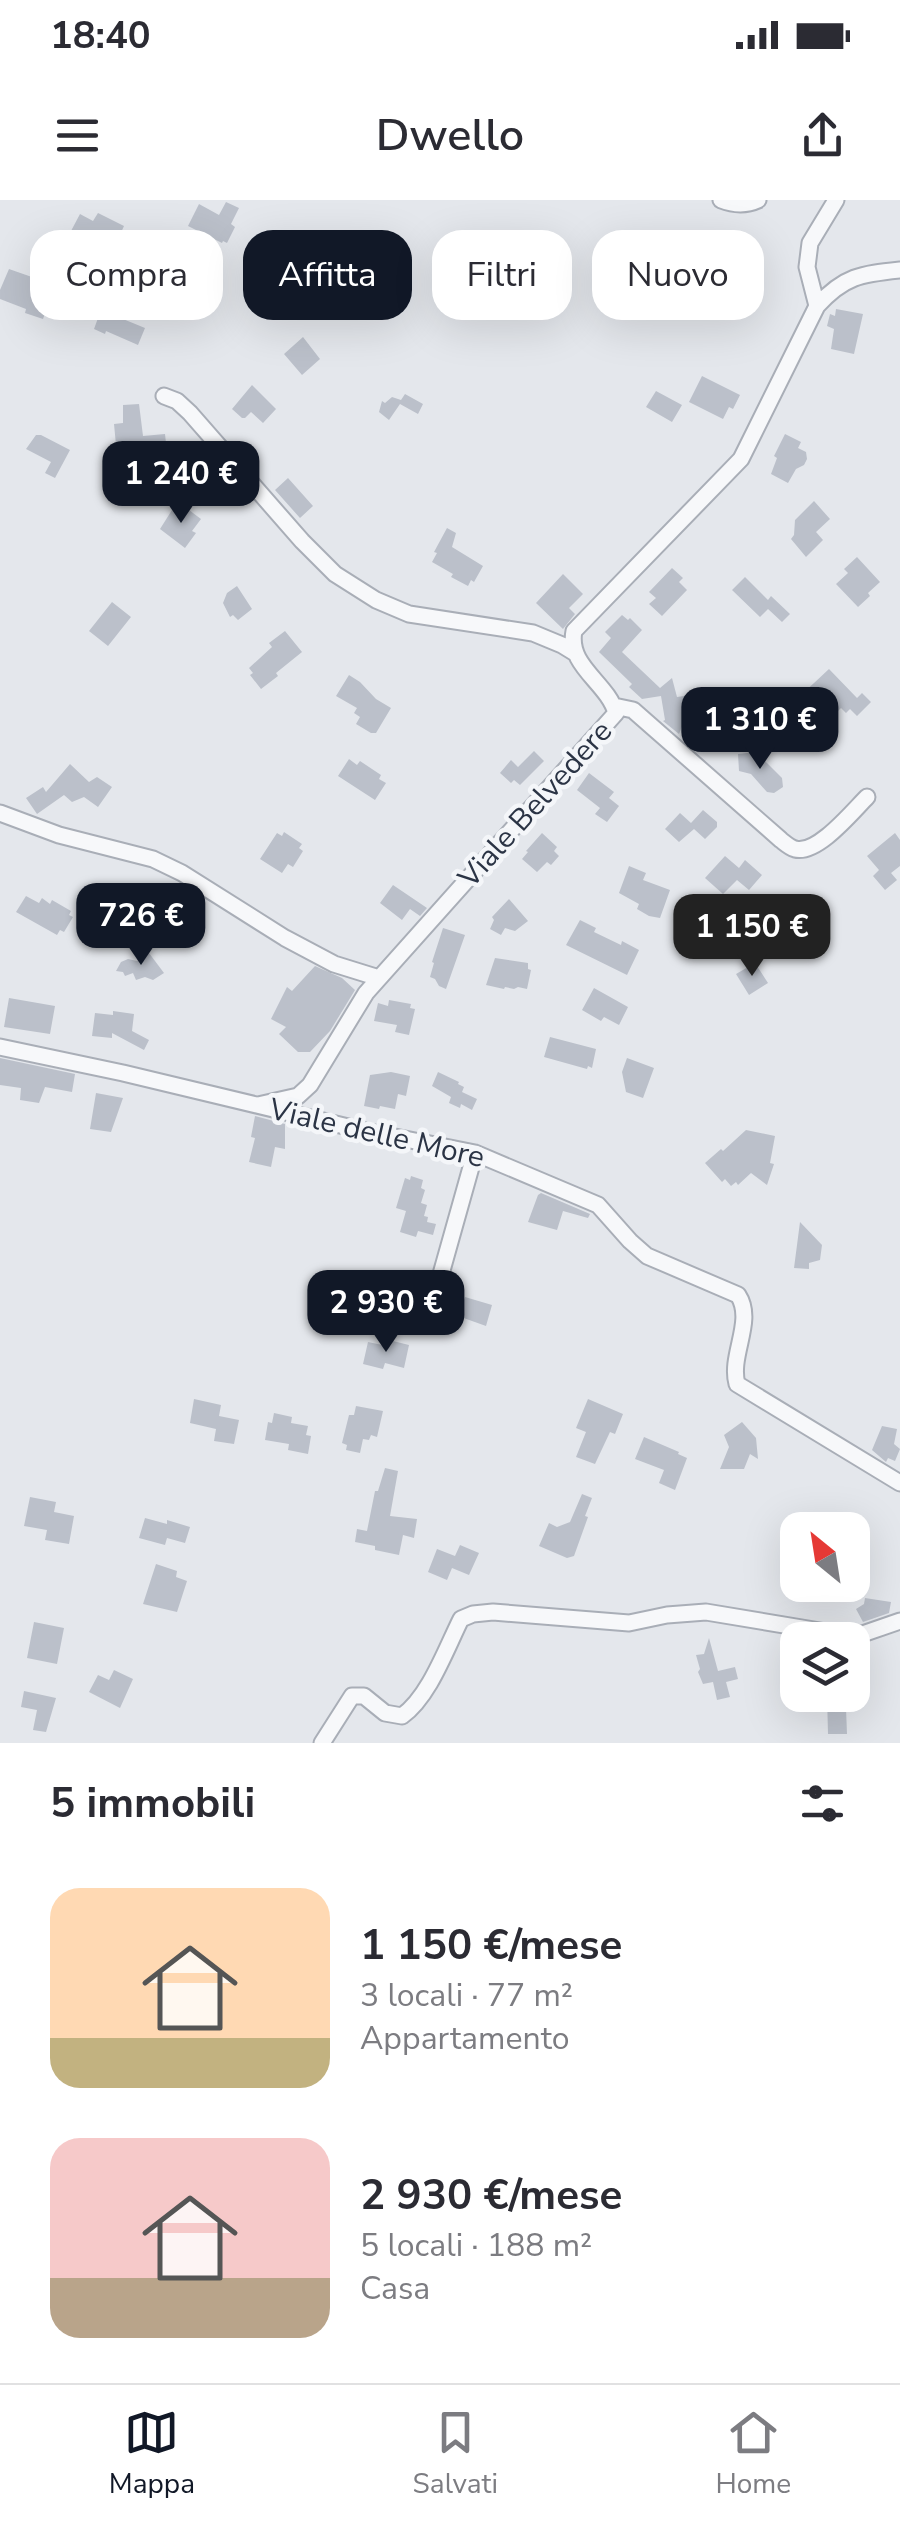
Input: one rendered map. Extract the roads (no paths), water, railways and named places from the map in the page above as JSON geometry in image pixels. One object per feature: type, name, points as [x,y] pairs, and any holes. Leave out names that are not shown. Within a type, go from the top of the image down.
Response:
[{"type":"street","points":[[721,200],[732,204],[758,200]]},
{"type":"street","points":[[818,306],[807,267],[810,243],[836,200]]},
{"type":"street","points":[[575,653],[571,644],[574,630],[741,460],[818,306],[834,288],[866,274],[898,272]]},
{"type":"street","points":[[164,396],[177,400],[190,413],[334,574],[376,600],[409,614],[534,633],[575,653]]},
{"type":"street","name":"Viale Belvedere","points":[[258,1106],[298,1096],[310,1085],[366,993],[616,713],[612,700],[575,653]]},
{"type":"street","points":[[614,706],[633,710],[780,840],[796,849],[822,842],[867,797]]},
{"type":"street","points":[[0,813],[59,834],[153,859],[334,964],[379,978]]},
{"type":"street","name":"Viale delle More","points":[[0,1046],[365,1132],[475,1152],[598,1205],[647,1256],[742,1300],[745,1312],[734,1374],[737,1384],[900,1483]]},
{"type":"street","points":[[441,1274],[475,1152]]},
{"type":"street","points":[[322,1743],[352,1696],[364,1696],[385,1713],[402,1716],[412,1708],[461,1619],[473,1614],[493,1612],[629,1624],[706,1612],[848,1639],[900,1621]]}]
